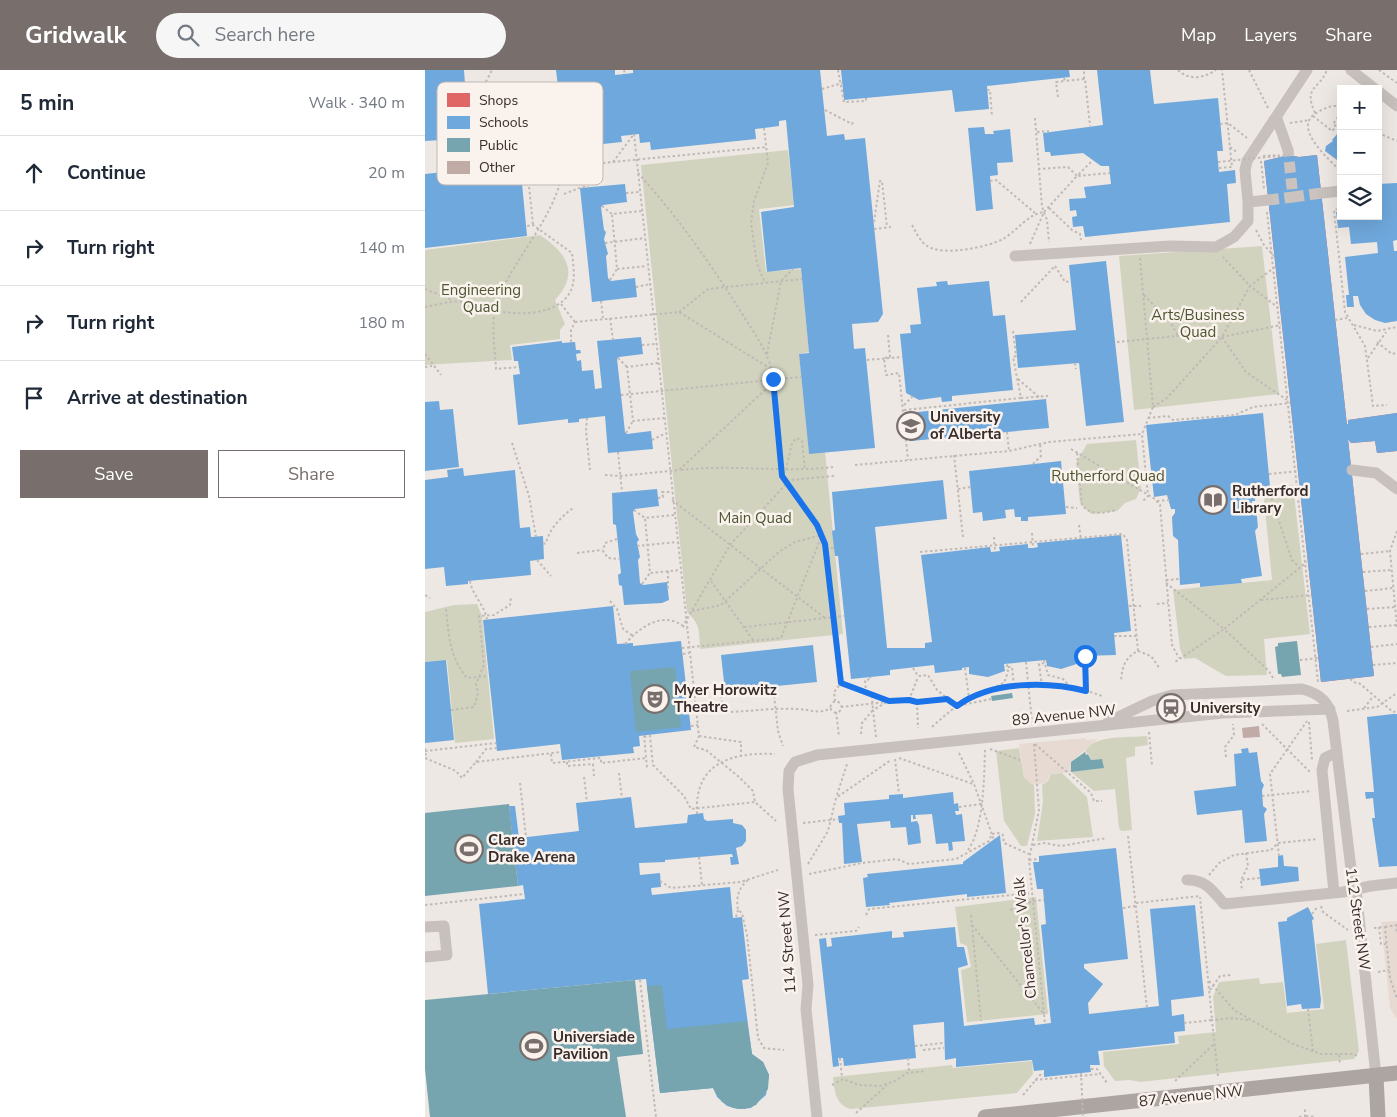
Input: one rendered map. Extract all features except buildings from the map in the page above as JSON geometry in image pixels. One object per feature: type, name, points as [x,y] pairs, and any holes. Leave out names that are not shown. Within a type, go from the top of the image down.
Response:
[{"type":"main road","name":"87 Avenue NW","points":[[985,1117],[1046,1114],[1397,1073]]},
{"type":"main road","name":"112 Street NW","points":[[1376,1076],[1378,1117]]},
{"type":"street","points":[[1020,255],[1139,248],[1216,246],[1233,237],[1248,221],[1246,165],[1282,121],[1307,70]]},
{"type":"street","points":[[1351,70],[1370,85]]},
{"type":"street","points":[[1382,94],[1397,106]]},
{"type":"street","points":[[1282,121],[1286,153]]},
{"type":"street","points":[[1322,193],[1337,191]]},
{"type":"street","points":[[1248,202],[1266,200]]},
{"type":"street","points":[[1352,470],[1376,473],[1397,489]]},
{"type":"street","points":[[1102,726],[1161,697],[1286,689],[1315,693],[1325,701],[1330,709]]},
{"type":"street","name":"112 Street NW","points":[[1330,709],[1337,752],[1351,877],[1356,889],[1376,1076]]},
{"type":"street","name":"89 Avenue NW","points":[[792,766],[799,759],[817,755],[1249,711],[1330,709]]},
{"type":"street","points":[[1333,893],[1322,765],[1325,758],[1337,752]]},
{"type":"street","name":"114 Street NW","points":[[792,766],[788,780],[805,959],[806,1009],[817,1117]]},
{"type":"street","points":[[1187,880],[1197,880],[1204,883],[1224,904],[1333,893],[1397,883]]},
{"type":"street","points":[[425,927],[444,926],[447,955],[425,957]]},
{"type":"path","points":[[486,82],[492,70]]},
{"type":"path","points":[[624,70],[625,74]]},
{"type":"path","points":[[838,70],[844,102],[866,101],[866,98]]},
{"type":"path","points":[[1084,70],[1090,126]]},
{"type":"path","points":[[1178,70],[1190,78],[1201,77],[1216,70]]},
{"type":"path","points":[[1219,168],[1232,167],[1222,70]]},
{"type":"path","points":[[1249,70],[1269,109],[1282,121],[1312,118],[1333,131],[1336,126],[1333,124],[1337,118]]},
{"type":"path","points":[[1315,114],[1310,102],[1310,94],[1327,70]]},
{"type":"path","points":[[1379,70],[1397,83]]},
{"type":"path","points":[[1058,97],[1057,82],[1065,79],[1085,79]]},
{"type":"path","points":[[822,89],[842,83]]},
{"type":"path","points":[[987,90],[990,90],[992,117]]},
{"type":"path","points":[[1337,107],[1332,106],[1315,114],[1309,128],[1315,146],[1337,168]]},
{"type":"path","points":[[825,110],[852,124],[854,120]]},
{"type":"path","points":[[1035,118],[1042,206],[1045,212],[1049,247]]},
{"type":"path","points":[[1220,124],[1228,123],[1251,142]]},
{"type":"path","points":[[765,128],[768,163],[754,201],[751,224],[755,256],[765,283]]},
{"type":"path","points":[[1037,132],[1049,131]]},
{"type":"path","points":[[613,162],[635,134],[671,492],[699,736],[694,747],[706,750],[753,790],[755,802],[776,821]]},
{"type":"path","points":[[1382,135],[1397,141]]},
{"type":"path","points":[[603,163],[767,147]]},
{"type":"path","points":[[1230,147],[1243,157]]},
{"type":"path","points":[[1218,162],[1286,153]]},
{"type":"path","points":[[1286,153],[1261,157],[1319,682]]},
{"type":"path","points":[[1020,255],[1045,212],[1093,160]]},
{"type":"path","points":[[1038,169],[1068,167],[1077,176]]},
{"type":"path","points":[[638,173],[670,208],[725,287],[767,354],[772,370],[781,469],[786,484],[798,498],[822,535],[826,548],[841,683],[834,692],[835,701]]},
{"type":"path","points":[[1077,176],[1110,173]]},
{"type":"path","points":[[990,181],[996,180],[1035,213]]},
{"type":"path","points":[[874,222],[880,181],[882,181],[887,227]]},
{"type":"path","points":[[529,185],[533,225]]},
{"type":"path","points":[[519,367],[496,369],[493,324],[495,311],[504,285],[560,185]]},
{"type":"path","points":[[565,194],[578,188],[589,188]]},
{"type":"path","points":[[626,193],[640,192]]},
{"type":"path","points":[[602,206],[612,214],[642,211]]},
{"type":"path","points":[[1049,208],[1072,230],[1079,234],[1081,240]]},
{"type":"path","points":[[1337,209],[1334,210],[1347,318],[1363,341],[1368,358],[1373,406],[1387,405]]},
{"type":"path","points":[[912,225],[925,244],[937,250],[948,251],[990,245],[1008,236],[1035,213],[1045,212]]},
{"type":"path","points":[[610,280],[617,269],[612,214]]},
{"type":"path","points":[[1248,221],[1274,256]]},
{"type":"path","points":[[425,289],[455,301],[495,311],[529,313],[560,304],[566,298],[573,284],[572,253],[533,225],[527,226]]},
{"type":"path","points":[[874,229],[891,227]]},
{"type":"path","points":[[605,242],[645,238]]},
{"type":"path","points":[[1216,246],[1221,255],[1250,286],[1278,308]]},
{"type":"path","points":[[1139,248],[1153,406],[1142,434],[1148,496]]},
{"type":"path","points":[[617,269],[647,266]]},
{"type":"path","points":[[1021,302],[1055,266],[1065,282],[1071,281]]},
{"type":"path","points":[[1153,406],[1167,398],[1222,337],[1250,286],[1274,268]]},
{"type":"path","points":[[767,354],[781,281],[793,269]]},
{"type":"path","points":[[575,322],[679,312],[708,289],[802,279]]},
{"type":"path","points":[[636,287],[649,284]]},
{"type":"path","points":[[1144,295],[1171,323],[1177,336]]},
{"type":"path","points":[[425,307],[455,301]]},
{"type":"path","points":[[601,301],[603,319]]},
{"type":"path","points":[[560,304],[575,322]]},
{"type":"path","points":[[679,312],[772,370]]},
{"type":"path","points":[[610,318],[613,340]]},
{"type":"path","points":[[1335,320],[1347,318]]},
{"type":"path","points":[[571,342],[571,330],[575,322]]},
{"type":"path","points":[[1117,342],[1177,336],[1222,337],[1280,325]]},
{"type":"path","points":[[1353,325],[1370,331],[1388,330],[1397,327]]},
{"type":"path","points":[[1368,358],[1377,342],[1388,330]]},
{"type":"path","points":[[1013,331],[1016,356],[1013,357],[1021,398]]},
{"type":"path","points":[[888,335],[890,357],[884,358],[886,374],[899,373],[908,460]]},
{"type":"path","points":[[1222,337],[1246,372],[1288,402]]},
{"type":"path","points":[[1377,342],[1391,354],[1397,353]]},
{"type":"path","points":[[642,346],[656,344]]},
{"type":"path","points":[[425,354],[432,366],[441,375]]},
{"type":"path","points":[[867,360],[902,357]]},
{"type":"path","points":[[618,358],[627,367],[631,394],[633,421],[626,433]]},
{"type":"path","points":[[627,367],[658,363]]},
{"type":"path","points":[[1075,363],[1076,369]]},
{"type":"path","points":[[425,367],[432,366]]},
{"type":"path","points":[[621,395],[801,377]]},
{"type":"path","points":[[679,470],[765,390],[773,379]]},
{"type":"path","points":[[1018,379],[1039,397]]},
{"type":"path","points":[[903,408],[913,396]]},
{"type":"path","points":[[903,408],[1047,396]]},
{"type":"path","points":[[1148,418],[1168,416],[1173,420],[1235,415],[1253,407],[1288,402]]},
{"type":"path","points":[[587,418],[590,470]]},
{"type":"path","points":[[633,421],[664,418]]},
{"type":"path","points":[[1007,432],[1009,451]]},
{"type":"path","points":[[652,440],[666,433]]},
{"type":"path","points":[[855,465],[1009,451],[1040,444],[1142,434]]},
{"type":"path","points":[[786,470],[793,441],[799,438],[802,441],[805,470]]},
{"type":"path","points":[[512,443],[529,496],[536,537]]},
{"type":"path","points":[[1033,464],[1041,456],[1040,444]]},
{"type":"path","points":[[1071,449],[1157,501],[1170,500]]},
{"type":"path","points":[[618,452],[622,492]]},
{"type":"path","points":[[1077,453],[1082,506],[1091,512],[1116,510]]},
{"type":"path","points":[[954,455],[963,537]]},
{"type":"path","points":[[605,475],[620,476],[701,468],[805,470],[833,467]]},
{"type":"path","points":[[1269,474],[1298,471]]},
{"type":"path","points":[[683,626],[711,581],[730,545],[790,480],[834,476]]},
{"type":"path","points":[[958,489],[971,487]]},
{"type":"path","points":[[1255,488],[1265,491],[1271,497],[1292,560],[1300,568]]},
{"type":"path","points":[[658,498],[663,497],[662,492],[671,492]]},
{"type":"path","points":[[1143,501],[1148,496]]},
{"type":"path","points":[[672,500],[825,618]]},
{"type":"path","points":[[1157,501],[1163,517],[1161,529],[1172,645],[1179,658]]},
{"type":"path","points":[[1066,507],[1077,508]]},
{"type":"path","points":[[543,544],[546,544],[549,534],[557,522],[573,508]]},
{"type":"path","points":[[634,510],[645,518],[674,515]]},
{"type":"path","points":[[642,584],[650,573],[645,518]]},
{"type":"path","points":[[1079,525],[1080,538]]},
{"type":"path","points":[[1369,628],[1397,626],[1390,551],[1397,531]]},
{"type":"path","points":[[1032,533],[1033,548]]},
{"type":"path","points":[[920,552],[1117,533],[1125,536],[1138,651]]},
{"type":"path","points":[[692,611],[715,607],[726,602],[787,546],[822,535]]},
{"type":"path","points":[[682,648],[781,638],[822,535]]},
{"type":"path","points":[[993,536],[995,552]]},
{"type":"path","points":[[617,539],[608,541],[604,545],[603,550],[608,558],[619,558]]},
{"type":"path","points":[[637,546],[677,542]]},
{"type":"path","points":[[826,548],[834,548]]},
{"type":"path","points":[[577,552],[603,550]]},
{"type":"path","points":[[1361,554],[1390,551]]},
{"type":"path","points":[[537,560],[551,576]]},
{"type":"path","points":[[1175,662],[1224,629],[1306,564]]},
{"type":"path","points":[[650,573],[680,570]]},
{"type":"path","points":[[1363,572],[1391,570]]},
{"type":"path","points":[[667,571],[668,590]]},
{"type":"path","points":[[1166,582],[1180,579]]},
{"type":"path","points":[[470,581],[486,611],[487,620]]},
{"type":"path","points":[[711,581],[753,640]]},
{"type":"path","points":[[1166,582],[1224,629],[1286,689]]},
{"type":"path","points":[[1365,591],[1393,588]]},
{"type":"path","points":[[425,594],[430,598]]},
{"type":"path","points":[[1261,600],[1309,595]]},
{"type":"path","points":[[451,710],[474,707],[478,693],[476,684],[484,665],[479,616],[494,615],[510,605],[511,597]]},
{"type":"path","points":[[610,601],[617,609],[623,629],[633,636]]},
{"type":"path","points":[[1157,604],[1168,603]]},
{"type":"path","points":[[1129,606],[1141,606]]},
{"type":"path","points":[[1367,609],[1395,607]]},
{"type":"path","points":[[446,609],[452,654],[456,665],[467,678],[488,676]]},
{"type":"path","points":[[744,627],[844,616]]},
{"type":"path","points":[[625,644],[633,636],[662,619],[672,619],[687,629]]},
{"type":"path","points":[[1114,636],[1137,636]]},
{"type":"path","points":[[1371,647],[1397,644]]},
{"type":"path","points":[[1121,682],[1124,664],[1131,654],[1138,651],[1151,656],[1160,669]]},
{"type":"path","points":[[683,654],[689,653]]},
{"type":"path","points":[[1085,656],[1086,691]]},
{"type":"path","points":[[1299,660],[1318,658]]},
{"type":"path","points":[[1026,662],[1032,717]]},
{"type":"path","points":[[1042,686],[1039,664],[1044,662],[1051,677],[1063,679],[1071,688]]},
{"type":"path","points":[[1373,665],[1397,663]]},
{"type":"path","points":[[974,697],[986,689],[1003,683],[1008,667],[1007,664]]},
{"type":"path","points":[[1008,667],[1012,667],[1014,687]]},
{"type":"path","points":[[913,668],[918,676]]},
{"type":"path","points":[[965,668],[969,699]]},
{"type":"path","points":[[918,676],[928,675],[937,690],[957,706],[991,699]]},
{"type":"path","points":[[909,700],[918,676]]},
{"type":"path","points":[[866,692],[865,680],[871,679],[871,677]]},
{"type":"path","points":[[1349,679],[1359,683],[1393,712],[1397,711]]},
{"type":"path","points":[[841,683],[889,701]]},
{"type":"path","points":[[773,686],[777,731],[783,746]]},
{"type":"path","points":[[932,726],[969,699],[997,689],[1042,686],[1071,688],[1102,696]]},
{"type":"path","points":[[723,713],[721,696],[773,690]]},
{"type":"path","points":[[1342,709],[1363,709],[1377,706],[1397,694]]},
{"type":"path","points":[[872,695],[876,740]]},
{"type":"path","points":[[1363,709],[1372,698]]},
{"type":"path","points":[[836,712],[841,706],[889,701],[909,700],[917,702],[947,699]]},
{"type":"path","points":[[835,701],[840,702],[841,706]]},
{"type":"path","points":[[831,708],[831,703],[835,701]]},
{"type":"path","points":[[861,734],[862,723],[873,710],[889,701]]},
{"type":"path","points":[[917,702],[918,728]]},
{"type":"path","points":[[696,710],[723,713],[800,709],[815,712],[831,708]]},
{"type":"path","points":[[831,708],[836,712],[839,736]]},
{"type":"path","points":[[1279,856],[1270,774],[1309,719]]},
{"type":"path","points":[[1260,722],[1311,774]]},
{"type":"path","points":[[1226,757],[1225,747],[1234,735],[1233,724]]},
{"type":"path","points":[[691,726],[697,725]]},
{"type":"path","points":[[1149,732],[1152,764]]},
{"type":"path","points":[[647,768],[644,736],[650,736],[653,765],[684,796],[691,809],[755,802]]},
{"type":"path","points":[[699,736],[741,742],[741,756]]},
{"type":"path","name":"Chancellor's Walk","points":[[1045,1024],[1029,860],[1039,810],[1034,742],[1091,793],[1094,801],[1103,800]]},
{"type":"path","points":[[496,743],[425,749],[426,758],[456,771],[462,778],[486,749],[497,748]]},
{"type":"path","points":[[967,852],[974,839],[982,804],[986,748],[1020,760]]},
{"type":"path","points":[[957,750],[974,784],[994,840]]},
{"type":"path","points":[[476,762],[561,752]]},
{"type":"path","points":[[551,754],[552,763],[601,758],[601,763],[646,758]]},
{"type":"path","points":[[697,814],[697,794],[702,779],[721,763],[741,756],[775,754]]},
{"type":"path","points":[[895,757],[974,784]]},
{"type":"path","points":[[895,757],[899,794]]},
{"type":"path","points":[[836,798],[895,757]]},
{"type":"path","points":[[567,762],[567,766],[593,764],[595,776]]},
{"type":"path","points":[[808,864],[828,831],[836,798],[848,762]]},
{"type":"path","points":[[619,773],[622,798]]},
{"type":"path","points":[[584,777],[587,802]]},
{"type":"path","points":[[520,783],[526,837]]},
{"type":"path","points":[[1262,796],[1314,790]]},
{"type":"path","points":[[959,807],[982,804]]},
{"type":"path","points":[[803,823],[839,819]]},
{"type":"path","points":[[809,874],[897,859],[909,864],[953,860],[989,841],[993,834]]},
{"type":"path","points":[[993,834],[1000,834],[1005,843],[1029,854]]},
{"type":"path","points":[[1128,836],[1147,1008]]},
{"type":"path","points":[[1031,845],[1045,843],[1061,846],[1107,838]]},
{"type":"path","points":[[1208,876],[1224,860],[1246,852],[1271,850],[1278,843],[1318,839],[1319,847]]},
{"type":"path","points":[[1246,852],[1248,866],[1241,880],[1260,878]]},
{"type":"path","points":[[699,857],[702,885]]},
{"type":"path","points":[[1029,860],[1039,859]]},
{"type":"path","points":[[660,880],[671,888],[748,880],[778,870]]},
{"type":"path","points":[[736,917],[738,895],[748,880]]},
{"type":"path","points":[[1201,892],[1218,1076]]},
{"type":"path","points":[[865,915],[869,909],[1032,893]]},
{"type":"path","points":[[425,905],[524,894]]},
{"type":"path","points":[[1123,908],[1200,896]]},
{"type":"path","points":[[1011,910],[1044,900]]},
{"type":"path","points":[[1312,914],[1320,904],[1323,912],[1348,930]]},
{"type":"path","points":[[738,910],[742,913],[747,935],[759,1042],[766,1048],[784,1050]]},
{"type":"path","points":[[971,915],[981,1021]]},
{"type":"path","points":[[972,925],[1044,1014]]},
{"type":"path","points":[[1374,928],[1396,925],[1397,934]]},
{"type":"path","points":[[815,935],[856,931],[859,926]]},
{"type":"path","points":[[1379,927],[1381,944],[1387,944]]},
{"type":"path","points":[[1385,927],[1389,970],[1397,999]]},
{"type":"path","points":[[1378,972],[1389,970]]},
{"type":"path","points":[[1210,990],[1220,976],[1231,975]]},
{"type":"path","points":[[640,980],[656,1117]]},
{"type":"path","points":[[1209,981],[1229,1006],[1251,1021],[1293,1044],[1313,1052],[1339,1056],[1354,1054],[1359,1057]]},
{"type":"path","points":[[1308,1009],[1313,1052]]},
{"type":"path","points":[[1184,1022],[1237,1018],[1251,1021]]},
{"type":"path","points":[[915,1046],[943,1043]]},
{"type":"path","points":[[1175,1081],[1215,1043]]},
{"type":"path","points":[[923,1050],[944,1048]]},
{"type":"path","points":[[1339,1056],[1340,1064]]},
{"type":"path","points":[[840,1058],[843,1079]]},
{"type":"path","points":[[908,1058],[909,1072]]},
{"type":"path","points":[[1091,1069],[1097,1069],[1107,1083]]},
{"type":"path","points":[[855,1113],[880,1090],[909,1072],[925,1071]]},
{"type":"path","points":[[1081,1073],[1083,1117]]},
{"type":"path","points":[[1023,1095],[1040,1074],[1044,1074]]},
{"type":"path","points":[[1035,1080],[1101,1074]]},
{"type":"path","points":[[833,1085],[843,1079],[865,1086],[891,1083]]},
{"type":"path","points":[[1305,1109],[1305,1116]]},
{"type":"path","points":[[1299,1117],[1315,1117]]},
{"type":"green space","name":"Main Quad","points":[[788,150],[794,205],[759,209],[766,272],[801,269],[809,352],[799,354],[809,453],[825,452],[843,634],[700,649],[697,625],[687,612],[641,165]]},
{"type":"green space","name":"Engineering Quad","points":[[540,235],[557,249],[567,264],[567,281],[555,300],[565,324],[560,330],[560,339],[510,345],[512,360],[425,365],[425,250]]},
{"type":"green space","name":"Arts/Business Quad","points":[[1262,246],[1279,394],[1134,410],[1119,256]]},
{"type":"green space","name":"Rutherford Quad","points":[[1136,440],[1141,488],[1136,499],[1125,503],[1117,511],[1091,514],[1080,503],[1076,463],[1087,444]]},
{"type":"green space","points":[[1293,485],[1310,634],[1264,639],[1267,675],[1226,676],[1195,658],[1184,659],[1180,649],[1173,590],[1272,580],[1263,488]]},
{"type":"green space","points":[[477,604],[482,616],[494,739],[455,743],[447,660],[425,662],[425,612],[454,605]]},
{"type":"green space","points":[[1147,736],[1148,745],[1135,747],[1135,756],[1126,758],[1132,830],[1121,831],[1119,828],[1115,789],[1094,791],[1071,772],[1103,768],[1102,759],[1091,760],[1089,754],[1085,752],[1095,742],[1112,738]]},
{"type":"green space","points":[[1019,748],[1024,777],[1034,785],[1035,814],[1027,846],[1021,846],[1004,821],[996,751]]},
{"type":"green space","points":[[1062,773],[1087,797],[1093,837],[1037,841],[1043,802],[1042,785],[1048,781],[1051,774]]},
{"type":"green space","points":[[1036,897],[1048,1014],[967,1022],[961,970],[971,967],[967,946],[960,943],[955,907]]},
{"type":"green space","points":[[1346,940],[1359,1051],[1354,1059],[1140,1082],[1130,1080],[1115,1081],[1104,1066],[1103,1052],[1179,1044],[1178,1036],[1216,1032],[1213,997],[1219,982],[1259,978],[1260,984],[1283,982],[1287,1013],[1324,1009],[1316,944]]},
{"type":"green space","points":[[1032,1061],[1033,1074],[1017,1093],[851,1109],[842,1105],[839,1101],[833,1082],[833,1077],[952,1065],[953,1068]]},
{"type":"shaded area","points":[[1086,738],[1086,740],[1098,739],[1071,762],[1071,772],[1051,774],[1046,782],[1037,785],[1031,784],[1024,777],[1019,744]]},
{"type":"shaded area","points":[[1397,921],[1397,1019],[1390,1008],[1381,922]]},
{"type":"tunnel","points":[[1268,200],[1293,197],[1288,150]]},
{"type":"tunnel","points":[[1293,197],[1322,193]]},
{"type":"place","name":"University of Alberta","points":[[911,426]]},
{"type":"place","name":"Rutherford Library","points":[[1213,500]]},
{"type":"place","name":"Myer Horowitz Theatre","points":[[655,699]]},
{"type":"place","name":"University","points":[[1171,708]]},
{"type":"place","name":"Clare Drake Arena","points":[[469,849]]},
{"type":"place","name":"Universiade Pavilion","points":[[534,1046]]},
{"type":"route","points":[[773,379],[783,480],[817,525],[825,544],[841,683],[889,701],[909,700],[917,702],[947,699],[957,706],[972,697],[997,689],[1042,686],[1086,691],[1087,667],[1085,656]]}]
